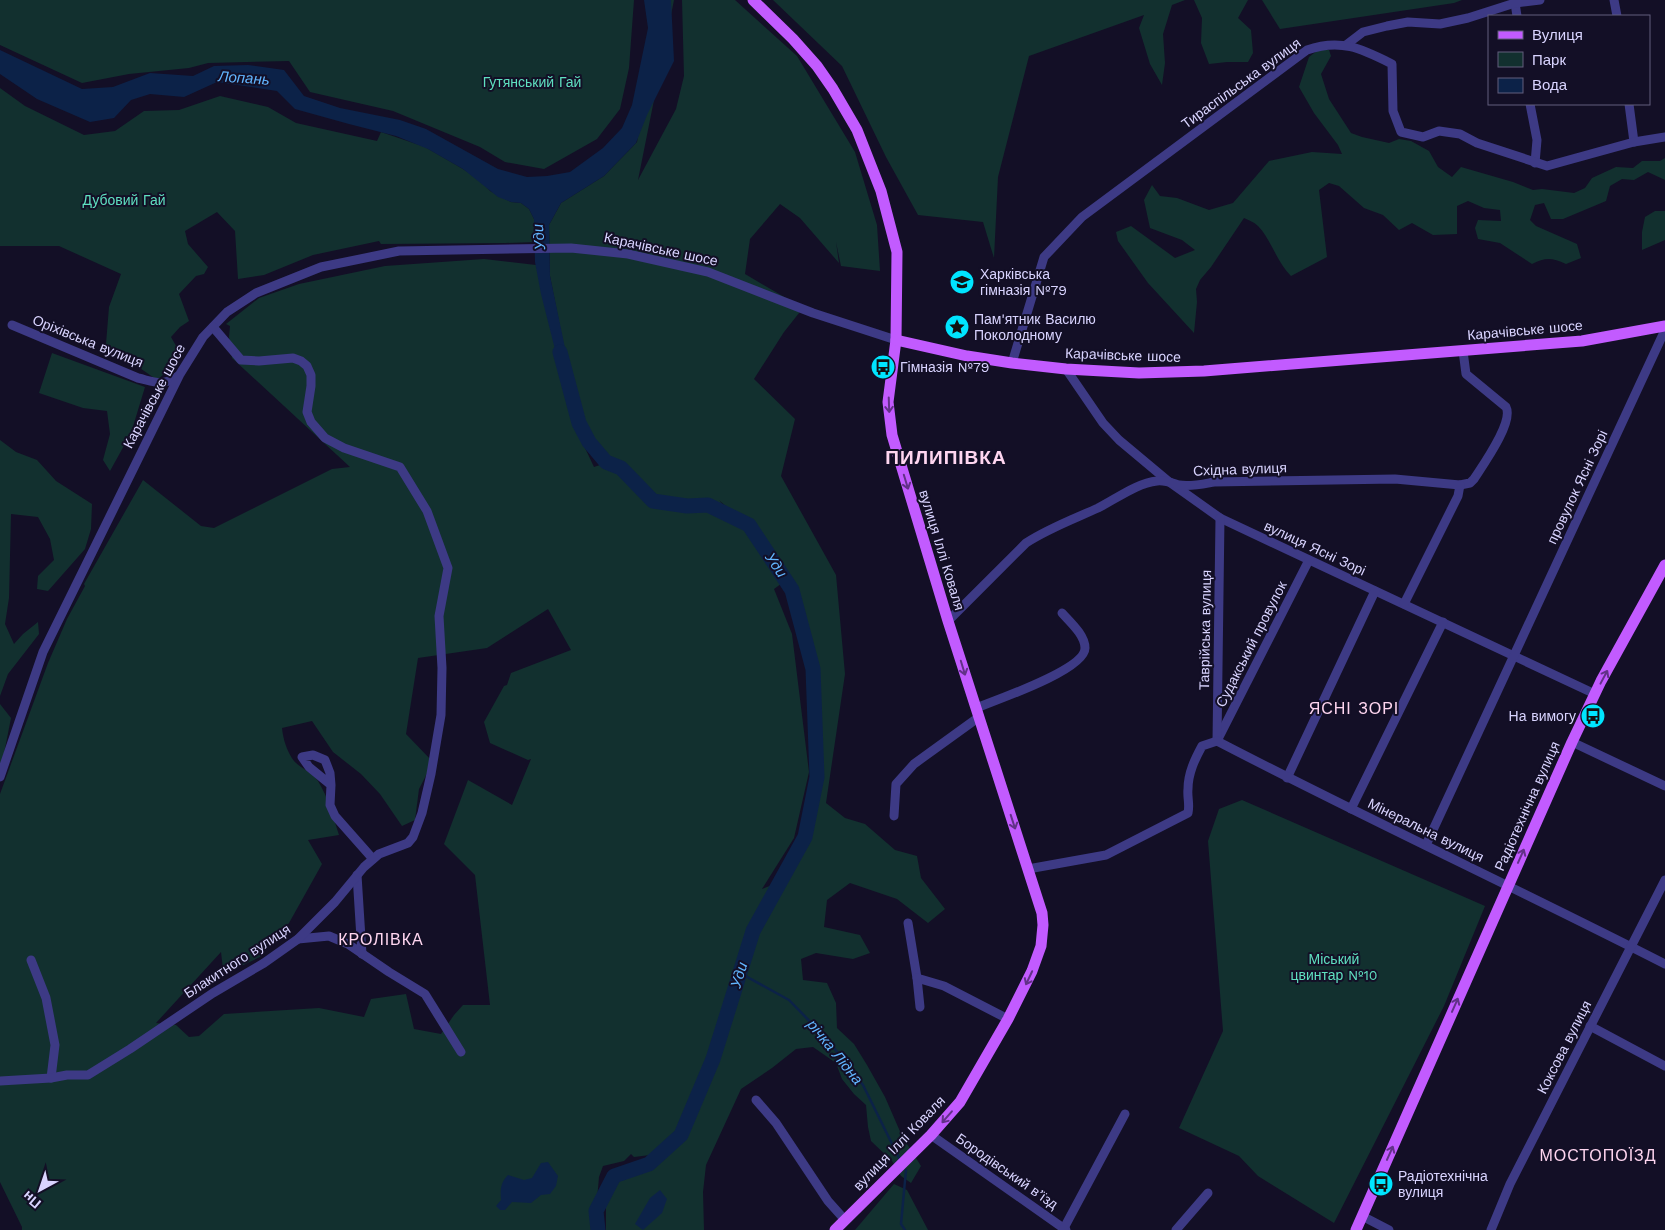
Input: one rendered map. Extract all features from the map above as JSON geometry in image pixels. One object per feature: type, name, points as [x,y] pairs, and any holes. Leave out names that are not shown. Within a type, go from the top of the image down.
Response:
[{"type":"main road","name":"вулиця Іллі Коваля","points":[[753,0],[793,39],[817,66],[833,89],[858,130],[881,191],[897,252],[896,340],[888,402],[892,435],[948,621],[1042,913],[1043,936],[1038,957],[1032,971],[1008,1019],[960,1102],[931,1135],[835,1230]]},
{"type":"main road","name":"Карачівське шосе","points":[[896,340],[967,356],[1012,363],[1066,369],[1139,373],[1204,371],[1582,341],[1665,326]]},
{"type":"main road","name":"Радіотехнічна вулиця","points":[[1356,1230],[1572,742],[1595,694],[1664,567]]},
{"type":"street","points":[[1346,45],[1363,32],[1387,26],[1408,22],[1440,24],[1468,18],[1515,3],[1540,0]]},
{"type":"street","points":[[1614,0],[1617,15]]},
{"type":"street","points":[[1515,3],[1517,15]]},
{"type":"street","name":"Тираспільська вулиця","points":[[1012,363],[1044,257],[1082,217],[1307,50],[1320,45],[1346,45],[1364,49],[1392,64],[1393,111],[1401,132],[1423,137],[1439,132],[1460,134],[1477,143],[1535,163]]},
{"type":"street","points":[[1530,105],[1537,140],[1535,163],[1547,166],[1634,142],[1665,137]]},
{"type":"street","points":[[1629,105],[1634,142]]},
{"type":"street","name":"Карачівське шосе","points":[[0,777],[43,652],[180,374],[203,337],[227,312],[256,293],[321,266],[399,251],[571,248],[628,254],[708,272],[813,313],[896,340]]},
{"type":"street","name":"Оріхівська вулиця","points":[[12,325],[138,378],[160,384],[169,382],[180,374]]},
{"type":"street","name":"Блакитного вулиця","points":[[0,1081],[88,1075],[206,998],[264,963],[298,939],[335,902],[373,859],[386,851],[408,843],[422,813],[441,714],[442,668],[439,616],[448,568],[427,511],[400,467],[344,448],[325,438],[311,422],[307,412],[312,386],[311,375],[302,361],[293,358],[259,361],[241,360],[213,327]]},
{"type":"street","name":"провулок Ясні Зорі","points":[[1426,845],[1665,330]]},
{"type":"street","points":[[1404,604],[1458,496],[1460,485],[1470,483],[1476,475],[1501,434],[1508,418],[1506,407],[1466,374],[1463,351]]},
{"type":"street","name":"вулиця Ясні Зорі","points":[[1066,369],[1103,423],[1119,440],[1168,481],[1220,518],[1595,694]]},
{"type":"street","name":"Східна вулиця","points":[[948,621],[1026,543],[1040,534],[1156,481],[1192,485],[1214,482],[1395,479],[1460,485]]},
{"type":"street","name":"Таврійська вулиця","points":[[1217,741],[1220,518]]},
{"type":"street","name":"Судакський провулок","points":[[1217,741],[1309,560]]},
{"type":"street","points":[[1287,778],[1375,591]]},
{"type":"street","points":[[894,816],[896,784],[914,764],[977,712],[1066,669],[1080,659],[1085,650],[1084,640],[1062,613]]},
{"type":"street","points":[[1351,809],[1443,622]]},
{"type":"street","points":[[1028,869],[1106,855],[1188,813],[1190,806],[1188,788],[1193,762],[1202,746],[1217,741]]},
{"type":"street","name":"Мінеральна вулиця","points":[[1217,741],[1287,778],[1508,885],[1665,964]]},
{"type":"street","points":[[1572,742],[1665,786]]},
{"type":"street","points":[[330,785],[330,805],[335,816],[373,859]]},
{"type":"street","points":[[357,875],[362,954]]},
{"type":"street","name":"Коксова вулиця","points":[[1492,1230],[1510,1184],[1665,880]]},
{"type":"street","points":[[908,923],[920,1007]]},
{"type":"street","points":[[298,939],[329,936],[348,944],[388,972],[425,994],[461,1052]]},
{"type":"street","points":[[31,960],[46,998],[55,1045],[51,1078]]},
{"type":"street","points":[[916,978],[944,986],[1008,1019]]},
{"type":"street","points":[[1590,1026],[1665,1066]]},
{"type":"street","points":[[756,1100],[776,1123],[828,1201],[845,1220]]},
{"type":"street","points":[[1065,1229],[1125,1114]]},
{"type":"street","name":"Бородівський в’їзд","points":[[931,1135],[1065,1229]]},
{"type":"street","points":[[1176,1230],[1208,1193]]},
{"type":"street","points":[[1362,1216],[1389,1230]]},
{"type":"green space","name":"Гутянський Гай","points":[[0,0],[634,0],[629,68],[620,109],[597,139],[544,169],[505,162],[480,147],[393,111],[310,92],[289,61],[208,63],[189,68],[129,74],[82,83],[0,45]]},
{"type":"green space","points":[[663,0],[674,0],[638,180],[676,109],[684,76],[682,0],[735,0],[797,56],[855,152],[877,225],[880,271],[841,266],[836,242],[839,263],[800,218],[780,204],[750,239],[745,274],[803,308],[784,332],[754,379],[795,419],[781,476],[836,575],[845,674],[826,803],[845,818],[865,824],[895,850],[917,856],[921,878],[945,909],[928,923],[897,899],[850,883],[827,900],[824,927],[860,935],[870,953],[853,959],[816,953],[801,959],[803,980],[827,983],[836,1003],[837,1028],[854,1044],[867,1065],[885,1097],[902,1136],[921,1166],[911,1183],[901,1176],[892,1161],[871,1141],[866,1105],[842,1079],[836,1063],[813,1047],[796,1049],[741,1089],[706,1165],[703,1192],[704,1230],[606,1230],[606,1205],[620,1178],[649,1164],[687,1129],[722,1039],[756,932],[810,842],[823,763],[818,683],[789,578],[774,589],[792,634],[809,772],[794,838],[762,889],[777,883],[749,933],[711,1054],[680,1127],[673,1136],[650,1155],[634,1157],[631,1154],[624,1161],[603,1166],[599,1177],[591,1230],[22,1230],[0,1182],[0,794],[48,663],[67,619],[85,586],[84,584],[143,480],[201,526],[214,528],[332,469],[350,467],[232,358],[229,337],[230,326],[226,324],[259,298],[299,284],[385,266],[484,259],[536,265],[573,414],[569,414],[594,467],[615,460],[590,435],[575,403],[550,276],[549,225],[561,203],[604,176],[637,142]],"holes":[[[617,461],[657,496],[665,499],[675,498],[652,504]],[[719,500],[772,548],[788,575]],[[548,609],[571,650],[511,673],[507,685],[504,686],[484,722],[490,743],[528,760],[531,759],[512,805],[468,780],[444,844],[475,875],[490,1005],[463,1005],[441,1034],[414,1029],[406,994],[371,999],[364,1017],[319,1008],[224,1014],[199,1036],[189,1037],[176,1025],[156,1023],[221,952],[223,969],[237,968],[260,957],[289,923],[322,864],[308,840],[339,835],[322,787],[292,757],[283,737],[282,728],[312,721],[333,752],[361,774],[380,794],[402,826],[415,820],[419,789],[433,762],[406,734],[418,658],[487,648]]]},
{"type":"green space","points":[[773,0],[1185,0],[1172,5],[1163,34],[1165,63],[1162,85],[1150,64],[1139,28],[1144,15],[1029,56],[998,177],[994,258],[983,222],[918,215],[886,157],[842,66]]},
{"type":"green space","points":[[1194,0],[1248,0],[1238,18],[1251,30],[1253,53],[1248,62],[1209,64],[1201,43],[1202,18]]},
{"type":"green space","points":[[1262,0],[1462,0],[1454,3],[1280,29]]},
{"type":"green space","points":[[1318,50],[1329,50],[1331,56],[1321,74],[1329,99],[1351,133],[1389,143],[1399,139],[1411,141],[1429,151],[1438,167],[1452,177],[1461,167],[1513,182],[1533,190],[1542,189],[1574,193],[1585,188],[1592,178],[1616,167],[1633,168],[1642,161],[1660,161],[1665,158],[1665,180],[1648,172],[1634,180],[1622,179],[1610,186],[1606,201],[1563,219],[1551,219],[1544,203],[1535,205],[1530,220],[1536,226],[1577,244],[1581,258],[1566,264],[1549,259],[1532,264],[1500,243],[1478,239],[1475,228],[1478,220],[1501,221],[1500,210],[1484,208],[1468,201],[1457,206],[1457,234],[1433,235],[1412,223],[1399,230],[1383,215],[1364,208],[1339,186],[1329,183],[1319,190],[1327,257],[1291,276],[1281,264],[1263,231],[1255,223],[1244,218],[1200,280],[1196,289],[1197,302],[1194,333],[1148,283],[1118,241],[1116,232],[1131,226],[1175,258],[1195,250],[1182,240],[1150,228],[1144,200],[1152,185],[1160,196],[1177,198],[1209,210],[1233,203],[1269,161],[1312,152],[1342,154],[1299,87],[1309,57]]},
{"type":"green space","name":"Дубовий Гай","points":[[0,88],[25,106],[84,135],[115,131],[144,111],[179,110],[220,96],[268,107],[296,123],[377,141],[381,132],[425,147],[463,169],[482,182],[490,191],[511,202],[521,203],[529,209],[534,219],[535,242],[381,244],[379,241],[313,255],[264,275],[238,279],[235,231],[217,212],[185,231],[188,244],[208,267],[204,274],[196,276],[179,294],[189,321],[171,337],[180,353],[170,369],[157,380],[130,361],[105,356],[109,307],[121,274],[59,246],[0,246]]},
{"type":"green space","points":[[1655,211],[1665,211],[1665,240],[1642,250],[1642,232],[1645,217]]},
{"type":"green space","points":[[52,353],[145,387],[131,433],[110,471],[103,460],[110,434],[107,411],[83,408],[39,393]]},
{"type":"green space","points":[[0,440],[16,452],[37,460],[56,481],[92,504],[91,529],[85,549],[48,591],[37,589],[38,576],[54,560],[50,539],[38,517],[11,514],[9,598],[5,624],[14,644],[38,622],[39,634],[8,674],[0,696]]},
{"type":"green space","points":[[0,704],[11,718],[0,774]]},
{"type":"green space","name":"Міський цвинтар №10","points":[[1242,800],[1485,906],[1444,1006],[1334,1223],[1258,1176],[1239,1156],[1179,1128],[1223,1031],[1208,841],[1219,809]]},
{"type":"green space","points":[[894,1184],[907,1190],[928,1230],[855,1230]]},
{"type":"water","name":"Лопань","points":[[644,0],[671,0],[674,61],[647,115],[636,143],[604,176],[561,203],[549,225],[550,276],[569,367],[562,377],[541,294],[535,262],[534,219],[529,209],[521,203],[511,202],[498,197],[463,169],[428,149],[396,136],[295,109],[277,91],[217,82],[184,97],[150,94],[131,100],[114,118],[90,122],[37,99],[0,74],[0,50],[82,89],[113,87],[150,73],[193,76],[214,66],[248,65],[284,70],[304,96],[340,108],[400,120],[426,129],[498,169],[527,177],[547,176],[570,172],[603,148],[622,128],[632,105],[648,28]]},
{"type":"water","points":[[548,1162],[558,1176],[556,1186],[550,1194],[541,1195],[531,1203],[512,1202],[505,1210],[500,1210],[496,1206],[501,1200],[502,1186],[508,1175],[524,1180],[532,1178],[541,1163]]},
{"type":"water","points":[[660,1190],[667,1199],[662,1213],[643,1230],[635,1224],[650,1198]]},
{"type":"waterway","name":"Уди","points":[[560,352],[579,423],[589,442],[606,462],[621,468],[653,501],[687,506],[708,505],[749,525],[792,590],[813,669],[817,777],[805,837],[753,931],[713,1059],[681,1135],[649,1164],[614,1176],[596,1211],[598,1230]]},
{"type":"waterway","name":"річка Лідна","points":[[740,973],[789,1000],[827,1039],[863,1085],[900,1160]]},
{"type":"waterway","name":"річка Лідна","points":[[905,1230],[901,1224],[906,1170]]},
{"type":"place","name":"Харківська гімназія №79","points":[[962,282]]},
{"type":"place","name":"Пам'ятник Василю Поколодному","points":[[957,327]]},
{"type":"place","name":"Гімназія №79","points":[[883,367]]},
{"type":"place","name":"На вимогу","points":[[1593,716]]},
{"type":"place","name":"Радіотехнічна вулиця","points":[[1381,1184]]},
{"type":"district","name":"ПИЛИПІВКА","points":[[946,457]]},
{"type":"district","name":"ЯСНІ ЗОРІ","points":[[1354,708]]},
{"type":"district","name":"КРОЛІВКА","points":[[381,939]]},
{"type":"district","name":"МОСТОПОЇЗД","points":[[1598,1155]]}]
